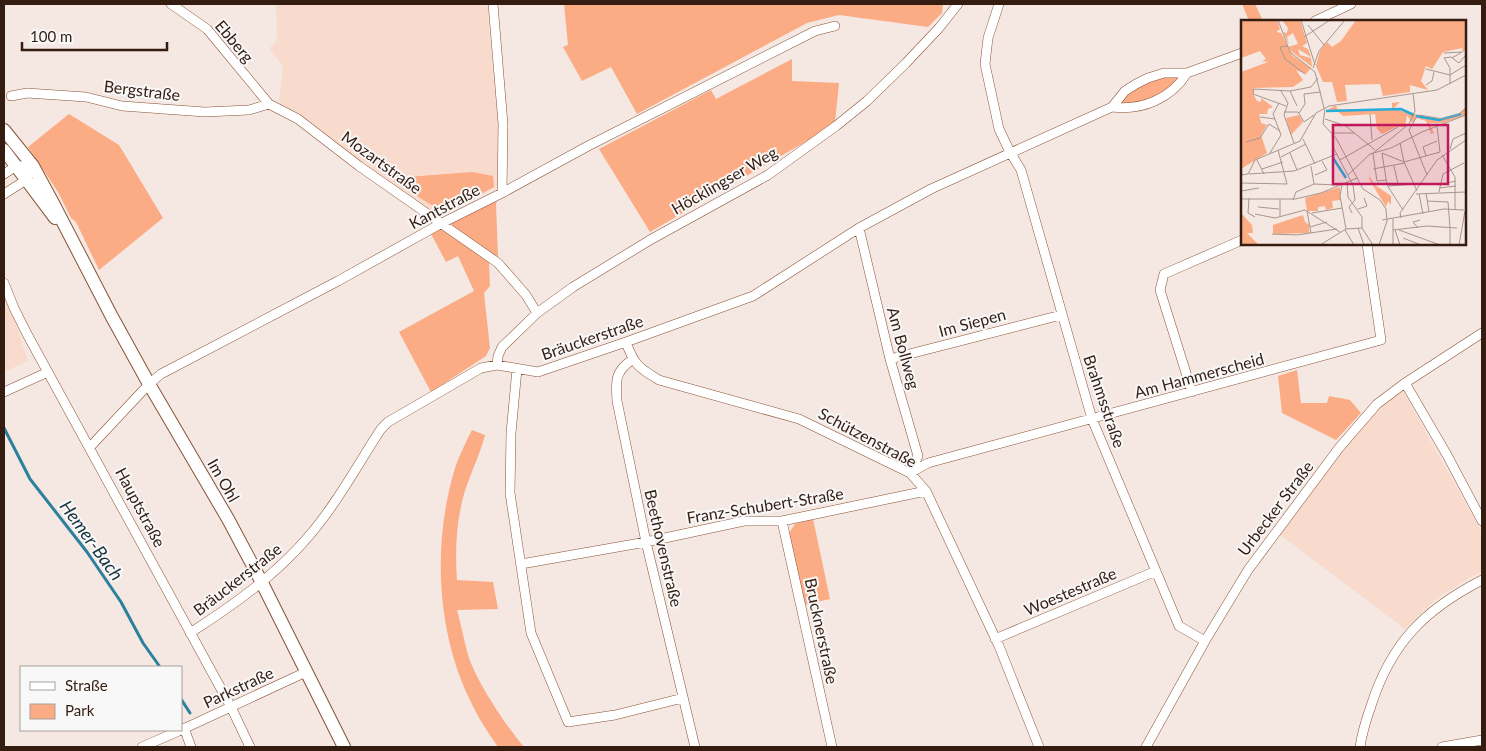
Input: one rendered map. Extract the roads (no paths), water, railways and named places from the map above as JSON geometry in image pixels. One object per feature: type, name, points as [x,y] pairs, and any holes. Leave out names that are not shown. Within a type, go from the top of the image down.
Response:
[{"type":"main road","points":[[4,130],[33,166]]},
{"type":"main road","points":[[4,150],[26,180]]},
{"type":"main road","name":"Im Ohl","points":[[33,166],[149,384],[228,519],[344,747]]},
{"type":"main road","name":"Im Ohl","points":[[26,180],[69,234]]},
{"type":"street","name":"Ebberg","points":[[171,4],[207,29],[269,104]]},
{"type":"street","points":[[493,4],[503,124],[502,193]]},
{"type":"street","name":"Höcklingser Weg","points":[[497,365],[502,347],[537,313],[573,287],[650,240],[768,175],[836,126],[867,101],[906,63],[939,28],[958,4]]},
{"type":"street","name":"Brahmsstraße","points":[[999,4],[988,38],[985,64],[999,129],[1021,170],[1092,419],[1179,626],[1205,642]]},
{"type":"street","points":[[1320,20],[1335,17],[1351,4]]},
{"type":"street","name":"Kantstraße","points":[[90,447],[149,384],[161,374],[588,146],[806,35],[835,26]]},
{"type":"street","points":[[1112,107],[1125,92],[1145,80],[1164,73],[1187,73],[1241,53]]},
{"type":"street","points":[[1112,107],[1128,108],[1151,103],[1170,94],[1187,73]]},
{"type":"street","name":"Bergstraße","points":[[11,96],[27,93],[86,97],[122,106],[205,112],[249,110],[269,104]]},
{"type":"street","name":"Mozartstraße","points":[[269,104],[298,119],[359,166],[498,263],[526,295],[537,313]]},
{"type":"street","name":"Bräuckerstraße","points":[[190,633],[277,569],[309,536],[381,429],[388,422],[481,368],[497,365],[538,372],[753,296],[859,228],[930,189],[1112,107]]},
{"type":"street","points":[[4,174],[16,166],[33,166],[26,180],[4,194]]},
{"type":"street","name":"Am Bollweg","points":[[859,228],[890,359],[918,456],[910,473]]},
{"type":"street","points":[[1192,392],[1160,290],[1164,274],[1241,240]]},
{"type":"street","name":"Am Hammerscheid","points":[[910,473],[928,463],[1381,340],[1367,245]]},
{"type":"street","name":"Hauptstraße","points":[[4,283],[14,308],[231,707],[250,747]]},
{"type":"street","name":"Im Siepen","points":[[890,359],[1061,315]]},
{"type":"street","name":"Urbecker Straße","points":[[1146,747],[1248,570],[1338,448],[1377,404],[1405,383],[1482,333]]},
{"type":"street","points":[[626,342],[632,360]]},
{"type":"street","name":"Schützenstraße","points":[[632,360],[659,380],[799,419],[910,473],[926,491],[995,638],[1039,747]]},
{"type":"street","name":"Beethovenstraße","points":[[632,360],[625,365],[616,378],[617,401],[646,542],[695,747]]},
{"type":"street","points":[[517,369],[511,433],[510,493],[531,633],[568,722],[616,715],[683,698]]},
{"type":"street","points":[[4,392],[48,372]]},
{"type":"street","points":[[1405,383],[1447,454],[1482,521]]},
{"type":"street","name":"Franz-Schubert-Straße","points":[[521,564],[646,542],[744,521],[782,521],[926,491]]},
{"type":"street","name":"Brucknerstraße","points":[[782,521],[832,747]]},
{"type":"street","name":"Woestestraße","points":[[995,638],[1156,571]]},
{"type":"street","points":[[1360,747],[1362,733],[1377,687],[1395,652],[1413,629],[1432,612],[1462,590],[1482,580]]},
{"type":"street","name":"Parkstraße","points":[[182,729],[306,672]]},
{"type":"street","points":[[182,729],[191,747]]},
{"type":"street","name":"Parkstraße","points":[[142,747],[178,731]]},
{"type":"street","points":[[1442,747],[1482,740]]},
{"type":"waterway","name":"Hemer-Bach","points":[[4,428],[30,479],[87,552],[121,602],[143,643],[159,666]]},
{"type":"waterway","name":"Hemer-Bach","points":[[182,701],[190,713]]}]
